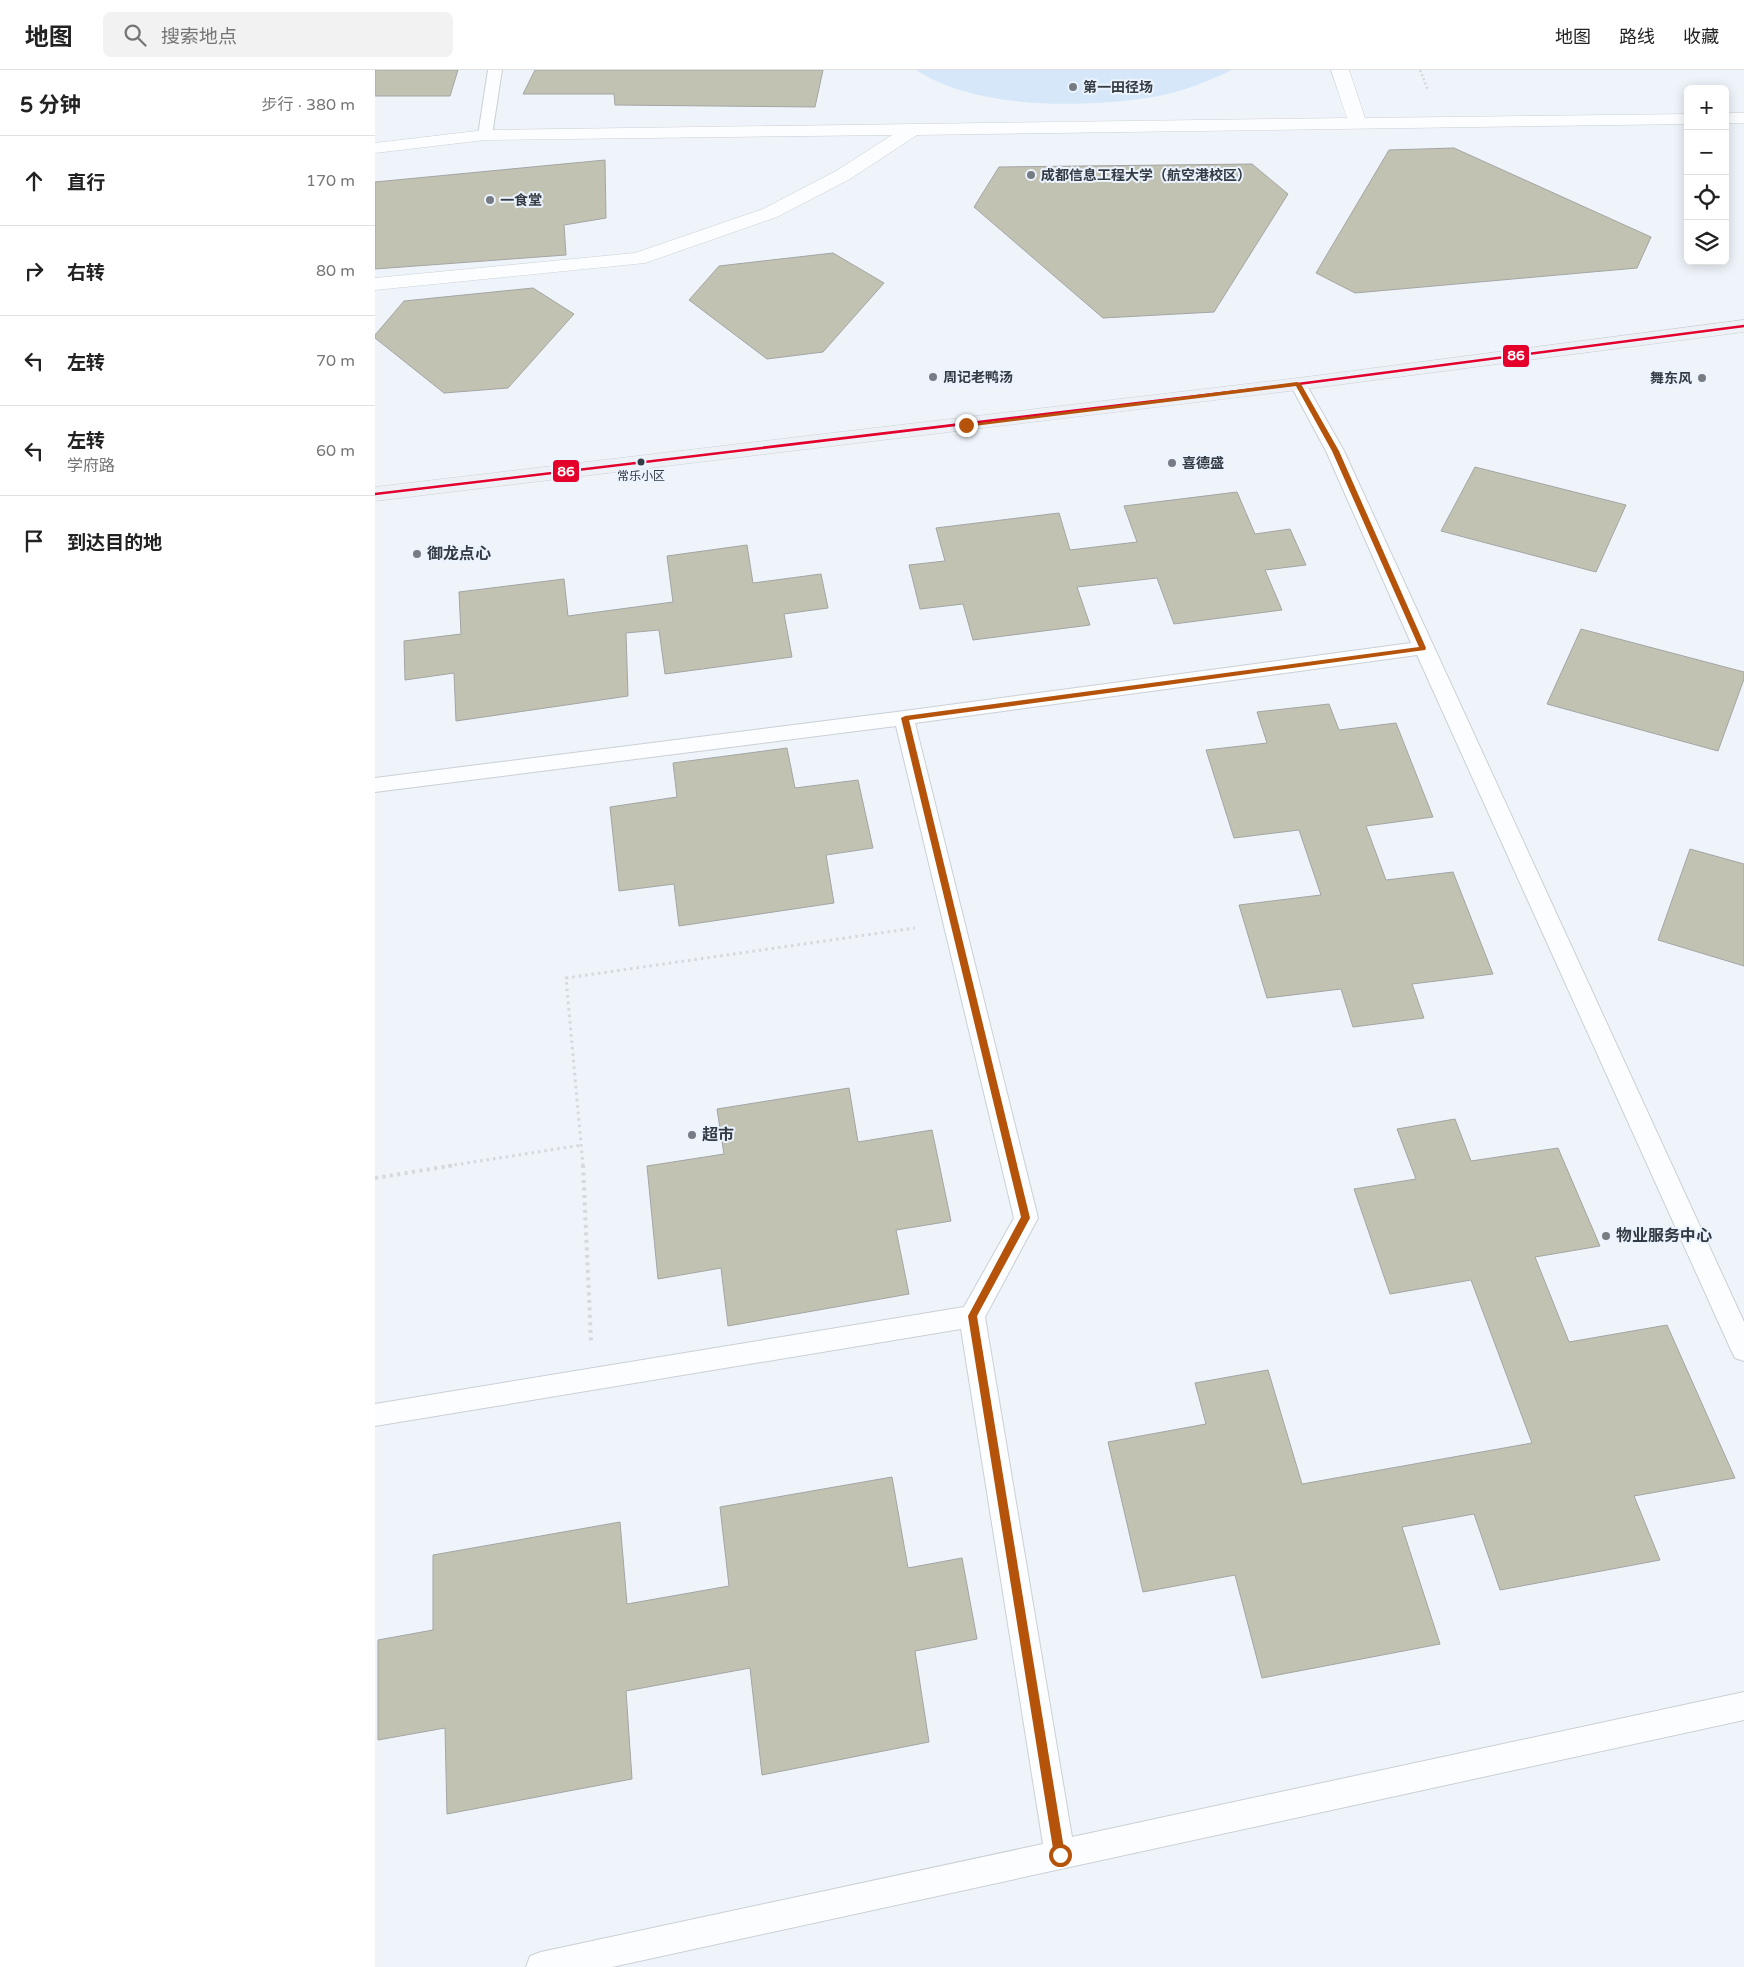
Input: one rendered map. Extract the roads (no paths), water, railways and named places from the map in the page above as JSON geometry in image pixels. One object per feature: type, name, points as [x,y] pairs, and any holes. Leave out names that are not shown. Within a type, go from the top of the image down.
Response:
[{"type":"main road","points":[[375,494],[1297,384],[1744,326]]},
{"type":"street","points":[[1340,70],[1358,123]]},
{"type":"street","points":[[1729,118],[1744,118]]},
{"type":"street","points":[[375,148],[485,135],[1684,119]]},
{"type":"street","points":[[375,284],[638,260],[770,213],[843,175],[913,129]]},
{"type":"lane","points":[[485,135],[495,70]]},
{"type":"lane","points":[[1297,384],[1335,451],[1744,1350]]},
{"type":"lane","points":[[375,785],[905,718],[1423,648]]},
{"type":"lane","points":[[905,718],[1026,1218],[972,1316],[1060,1855]]},
{"type":"lane","points":[[375,1415],[972,1316]]},
{"type":"lane","points":[[541,1967],[1744,1706]]},
{"type":"place","name":"第一田径场","points":[[1073,87]]},
{"type":"place","name":"成都信息工程大学（航空港校区）","points":[[1031,175]]},
{"type":"place","name":"一食堂","points":[[490,200]]},
{"type":"place","name":"周记老鸭汤","points":[[933,377]]},
{"type":"place","name":"舞东风","points":[[1702,378]]},
{"type":"place","name":"常乐小区","points":[[641,462]]},
{"type":"place","name":"喜德盛","points":[[1172,463]]},
{"type":"place","name":"御龙点心","points":[[417,554]]},
{"type":"place","name":"超市","points":[[692,1135]]},
{"type":"place","name":"物业服务中心","points":[[1606,1236]]}]
